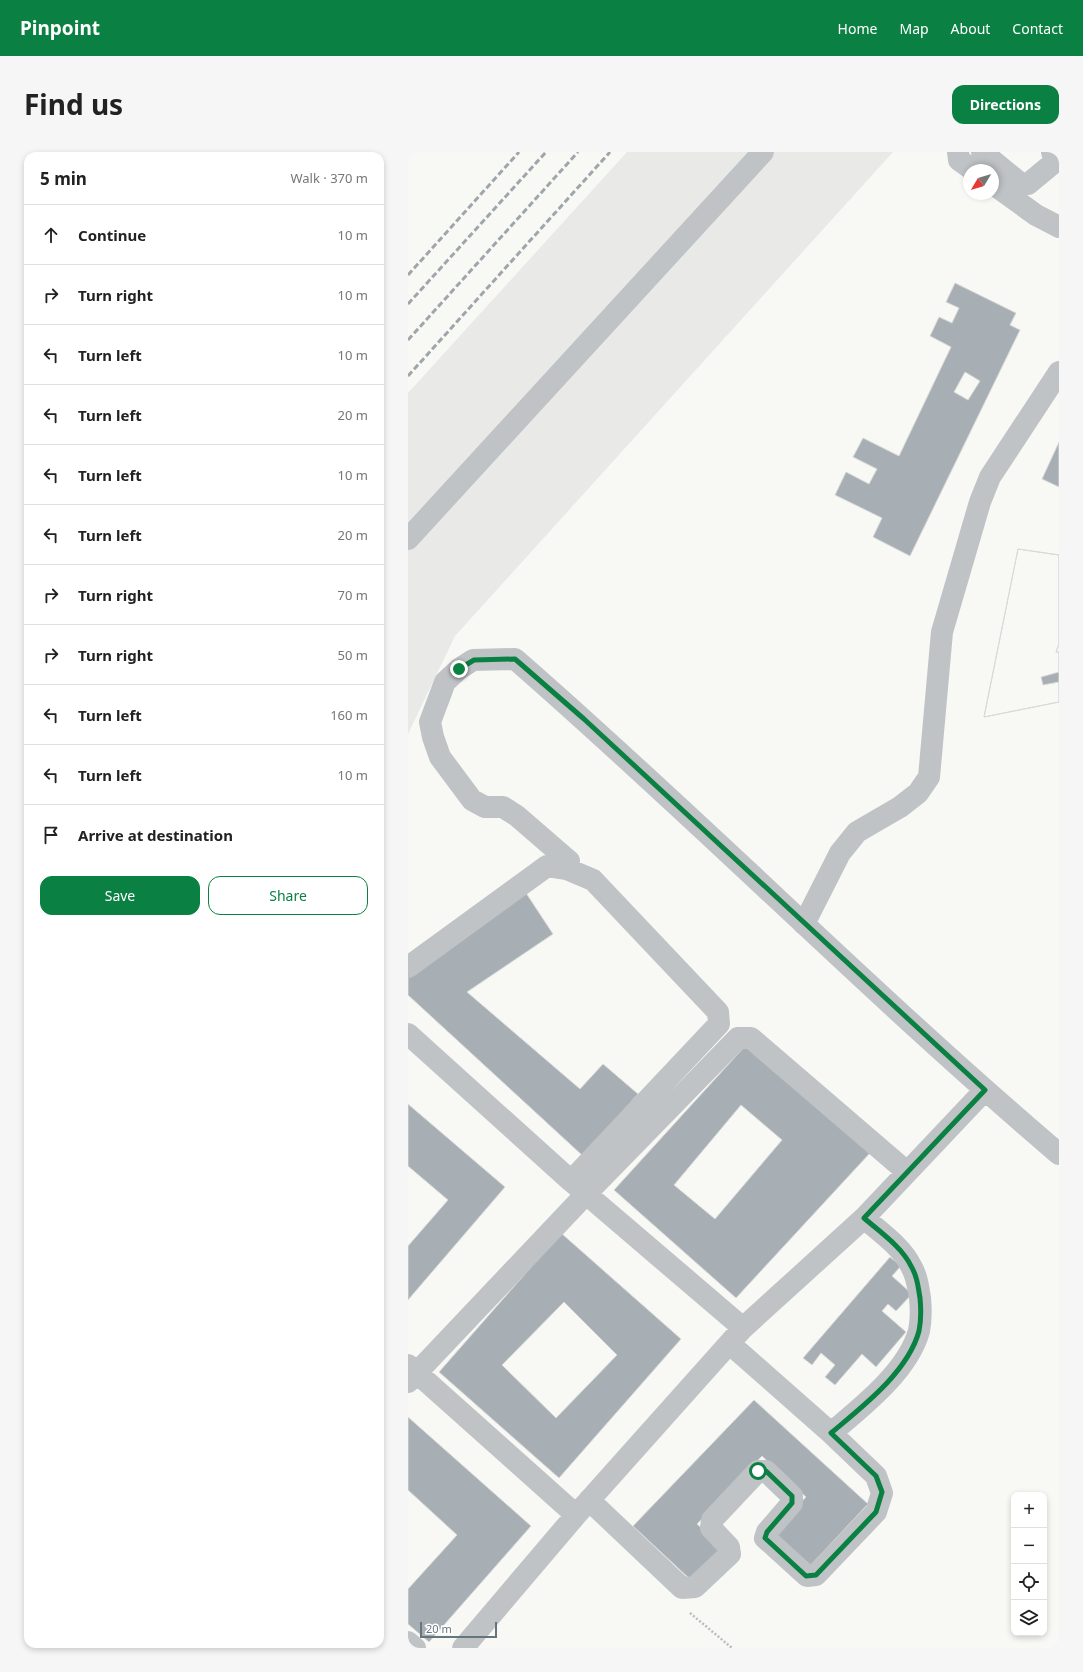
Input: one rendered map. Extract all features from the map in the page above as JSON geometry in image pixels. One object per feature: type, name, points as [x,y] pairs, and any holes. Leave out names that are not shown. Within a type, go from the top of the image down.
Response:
[{"type":"street","points":[[408,539],[763,152]]},
{"type":"street","points":[[958,152],[959,160],[965,164]]},
{"type":"street","points":[[982,152],[1020,183],[1028,184],[1051,166],[1054,158],[1052,152]]},
{"type":"street","points":[[999,188],[1036,215],[1059,227]]},
{"type":"street","points":[[804,924],[840,853],[857,832],[900,807],[918,793],[929,777],[942,632],[980,502],[990,477],[1059,372]]},
{"type":"street","points":[[569,861],[517,816],[503,808],[484,807],[472,800],[440,757],[430,722],[444,682],[459,669],[474,660],[515,659],[590,724],[804,924],[985,1090],[1059,1154]]},
{"type":"street","points":[[408,967],[547,866],[567,869],[593,880],[718,1012],[719,1024],[579,1188],[411,1373],[583,1507],[682,1588],[695,1587],[730,1554],[729,1547],[711,1528],[712,1520],[758,1471],[766,1471],[792,1496],[792,1503],[767,1532],[765,1538],[806,1576],[816,1575],[876,1512],[882,1492],[876,1476],[831,1433],[737,1336],[579,1188],[408,1034]]},
{"type":"street","points":[[579,1188],[738,1038],[751,1038],[907,1172]]},
{"type":"street","points":[[463,1648],[583,1507],[737,1336],[864,1218],[985,1090]]},
{"type":"street","points":[[831,1433],[888,1382],[911,1350],[919,1330],[921,1307],[918,1282],[911,1265],[900,1250],[864,1218]]},
{"type":"street","points":[[408,1642],[415,1648]]},
{"type":"shaded area","points":[[627,152],[893,152],[455,636],[408,734],[408,393]]},
{"type":"building","points":[[955,283],[1016,313],[1010,325],[1020,330],[910,556],[873,537],[882,518],[835,495],[846,472],[869,484],[877,469],[853,457],[863,438],[899,456],[951,347],[930,336],[939,317],[952,323],[959,308],[946,302]],"holes":[[[965,372],[980,381],[968,400],[954,392]]]},
{"type":"building","points":[[1059,442],[1059,487],[1042,479]]},
{"type":"building","points":[[1018,549],[1059,555],[1059,644],[1056,652],[1059,652],[1059,672],[1041,677],[1043,685],[1059,682],[1059,702],[984,717]]},
{"type":"building","points":[[1018,549],[1059,555],[1059,644],[1056,652],[1059,652],[1059,702],[984,717]]},
{"type":"building","points":[[524,890],[553,934],[467,992],[580,1089],[603,1064],[638,1094],[583,1156],[408,995],[408,976]]},
{"type":"building","points":[[746,1045],[870,1153],[736,1298],[614,1190]],"holes":[[[741,1105],[782,1140],[715,1219],[674,1185]]]},
{"type":"building","points":[[408,1104],[505,1187],[408,1300],[408,1246],[448,1200],[408,1166]]},
{"type":"building","points":[[561,1233],[681,1339],[559,1478],[439,1372]],"holes":[[[564,1302],[617,1355],[556,1418],[502,1365]]]},
{"type":"building","points":[[890,1257],[901,1266],[892,1276],[912,1294],[896,1311],[888,1304],[882,1311],[906,1332],[876,1367],[862,1354],[835,1385],[825,1377],[835,1365],[821,1353],[812,1365],[803,1358]]},
{"type":"building","points":[[754,1400],[868,1504],[809,1567],[773,1532],[806,1497],[762,1456],[697,1524],[724,1549],[693,1582],[633,1526]]},
{"type":"building","points":[[408,1417],[531,1526],[429,1642],[408,1624],[408,1589],[457,1535],[408,1490]]},
{"type":"railway","points":[[408,275],[519,152]]},
{"type":"railway","points":[[408,304],[546,152]]},
{"type":"railway","points":[[408,340],[578,152]]},
{"type":"railway","points":[[408,376],[610,152]]},
{"type":"route","points":[[459,669],[474,660],[515,659],[584,719],[985,1090],[864,1218],[900,1250],[911,1265],[918,1282],[921,1307],[919,1330],[911,1350],[888,1382],[856,1413],[831,1433],[876,1476],[882,1492],[876,1512],[816,1575],[806,1576],[765,1538],[767,1532],[792,1503],[792,1496],[766,1471],[758,1471]]}]
